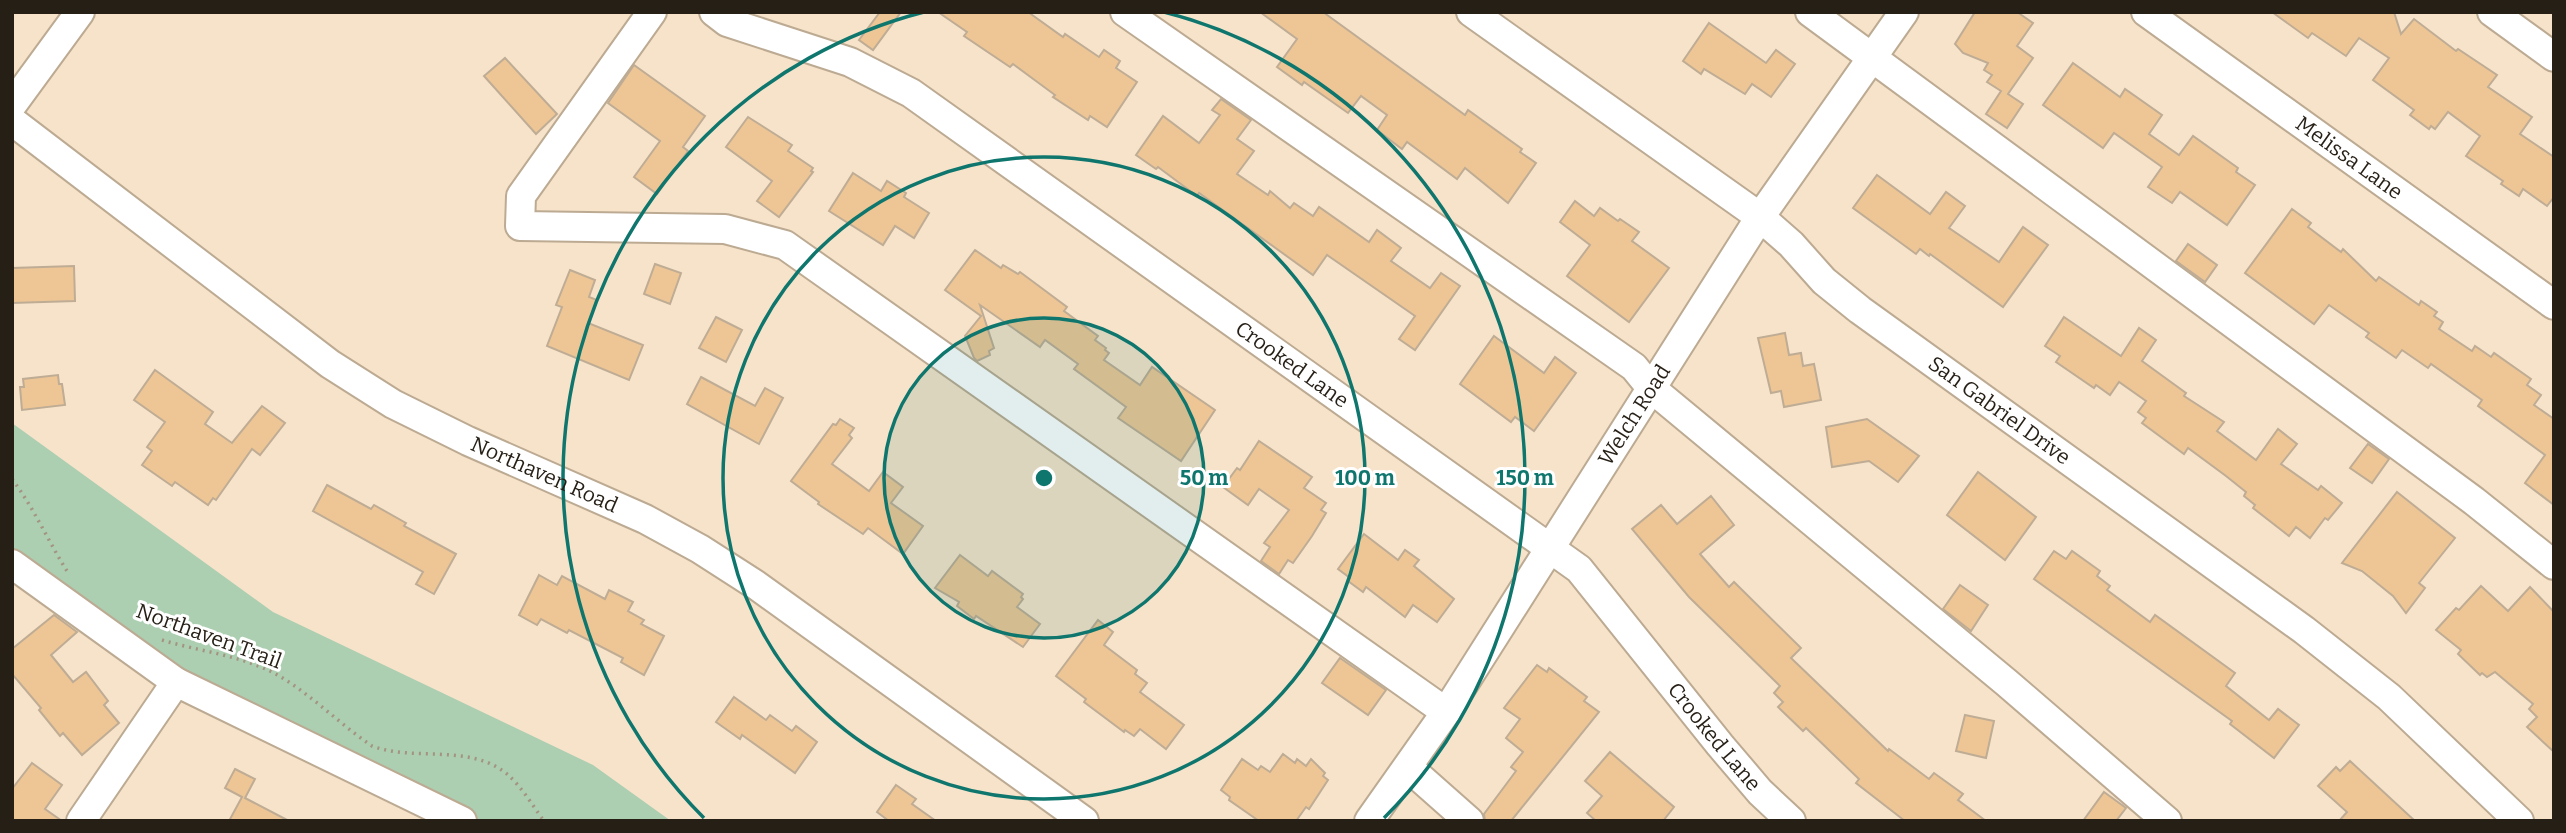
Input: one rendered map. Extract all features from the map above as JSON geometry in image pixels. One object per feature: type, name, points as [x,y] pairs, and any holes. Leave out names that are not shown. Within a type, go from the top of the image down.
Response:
[{"type":"street","points":[[12,105],[80,12]]},
{"type":"street","points":[[652,12],[521,196],[520,226],[725,229],[785,245],[1446,712]]},
{"type":"street","name":"Crooked Lane","points":[[715,12],[727,22],[850,62],[911,93],[1579,569],[1720,745],[1760,792],[1791,821]]},
{"type":"street","points":[[1125,12],[1634,368],[1651,388],[2007,683],[2167,821]]},
{"type":"street","name":"San Gabriel Drive","points":[[1471,12],[1760,217],[1791,244],[1824,281],[1860,310],[2304,630],[2389,696],[2519,821]]},
{"type":"street","points":[[1810,12],[2451,485],[2554,565]]},
{"type":"street","name":"Welch Road","points":[[1369,821],[1446,712],[1760,217],[1904,12]]},
{"type":"street","name":"Melissa Lane","points":[[2146,12],[2554,305]]},
{"type":"street","points":[[2492,12],[2554,57]]},
{"type":"street","name":"Northaven Road","points":[[12,121],[330,363],[393,404],[468,441],[645,519],[700,549],[756,585],[1083,821]]},
{"type":"street","points":[[12,564],[176,682],[462,821]]},
{"type":"street","points":[[81,821],[176,682]]},
{"type":"street","points":[[1408,767],[1469,821]]},
{"type":"path","points":[[12,479],[30,503],[49,543],[69,575]]},
{"type":"path","name":"Northaven Trail","points":[[157,638],[271,671],[372,746],[388,752],[474,757],[492,765],[509,775],[544,821]]},
{"type":"green space","points":[[12,423],[273,612],[593,765],[671,821],[471,821],[218,696],[12,549]]},
{"type":"building","points":[[880,12],[901,12],[873,50],[859,40]]},
{"type":"building","points":[[938,12],[1028,12],[1063,37],[1065,34],[1099,57],[1104,50],[1120,61],[1116,68],[1137,82],[1107,127],[1090,116],[1088,120],[1053,97],[1055,95],[1013,64],[1010,67],[964,36],[967,32]]},
{"type":"building","points":[[1260,12],[1323,12],[1465,115],[1468,110],[1522,149],[1520,152],[1536,163],[1508,203],[1465,168],[1457,179],[1407,142],[1402,149],[1377,130],[1387,115],[1361,96],[1348,113],[1277,67],[1297,39]]},
{"type":"building","points":[[1975,12],[2017,12],[2033,23],[2017,46],[2033,58],[2008,94],[2023,104],[2007,128],[1986,114],[2001,91],[1987,82],[1992,75],[1984,70],[1988,63],[1963,53],[1955,44]]},
{"type":"building","points":[[2272,12],[2394,12],[2401,34],[2414,19],[2456,51],[2458,49],[2497,75],[2488,87],[2532,117],[2520,134],[2554,157],[2554,197],[2547,206],[2523,189],[2519,196],[2501,184],[2503,181],[2466,156],[2480,136],[2448,112],[2435,129],[2431,126],[2429,129],[2410,115],[2414,110],[2373,80],[2389,58],[2359,38],[2346,56],[2312,33],[2308,38]]},
{"type":"building","points":[[1709,23],[1766,63],[1776,50],[1795,64],[1771,97],[1752,84],[1745,94],[1704,69],[1701,74],[1683,61]]},
{"type":"building","points":[[505,58],[557,114],[536,134],[484,76]]},
{"type":"building","points":[[2073,63],[2120,97],[2125,89],[2162,115],[2149,134],[2179,155],[2193,136],[2238,168],[2236,172],[2255,185],[2227,225],[2180,192],[2172,203],[2148,187],[2162,167],[2114,133],[2103,148],[2043,105]]},
{"type":"building","points":[[634,65],[705,116],[683,147],[688,151],[657,194],[634,177],[660,141],[608,103]]},
{"type":"building","points":[[1221,99],[1251,120],[1237,139],[1254,151],[1237,174],[1268,195],[1270,191],[1290,208],[1294,203],[1313,216],[1319,207],[1369,242],[1377,230],[1401,248],[1391,261],[1430,288],[1441,273],[1460,286],[1415,350],[1399,339],[1415,316],[1327,255],[1313,275],[1199,193],[1197,196],[1158,167],[1156,169],[1136,155],[1163,116],[1199,143],[1220,115],[1212,110]]},
{"type":"building","points":[[748,117],[792,145],[788,151],[813,168],[813,172],[779,217],[757,201],[772,181],[726,147]]},
{"type":"building","points":[[853,173],[881,191],[887,181],[906,193],[904,197],[929,213],[914,238],[895,226],[883,245],[829,211]]},
{"type":"building","points":[[1877,175],[1930,214],[1946,192],[1965,206],[1949,228],[1999,262],[2023,227],[2048,245],[2003,307],[1930,254],[1929,256],[1920,249],[1916,254],[1853,208]]},
{"type":"building","points":[[1575,201],[1594,216],[1600,208],[1639,232],[1632,241],[1669,268],[1629,322],[1567,276],[1590,245],[1560,222]]},
{"type":"building","points":[[2292,209],[2311,223],[2308,227],[2341,252],[2343,249],[2376,281],[2379,277],[2419,305],[2421,301],[2437,312],[2434,316],[2443,322],[2439,329],[2472,351],[2475,346],[2491,357],[2494,353],[2531,379],[2527,385],[2541,395],[2534,405],[2554,419],[2554,505],[2525,483],[2545,455],[2478,406],[2482,400],[2431,364],[2428,368],[2402,350],[2396,358],[2366,337],[2369,333],[2329,305],[2314,324],[2245,273]]},
{"type":"building","points":[[2188,244],[2217,265],[2205,282],[2176,261]]},
{"type":"building","points":[[975,250],[1001,268],[1003,265],[1018,274],[1020,272],[1067,307],[1064,311],[1098,336],[1095,340],[1109,353],[1104,360],[1140,385],[1152,367],[1215,410],[1181,461],[1118,418],[1126,407],[1074,369],[1078,364],[1045,340],[1040,347],[980,305],[994,348],[989,351],[990,355],[977,361],[974,358],[965,336],[981,316],[945,290]]},
{"type":"building","points":[[655,264],[681,273],[670,304],[644,294]]},
{"type":"building","points":[[74,266],[75,301],[12,303],[12,268]]},
{"type":"building","points":[[570,270],[595,280],[589,297],[597,300],[588,323],[643,345],[629,380],[547,346],[562,307],[556,305]]},
{"type":"building","points":[[716,317],[742,330],[726,362],[699,348]]},
{"type":"building","points":[[2064,317],[2121,356],[2139,328],[2156,340],[2142,361],[2186,393],[2184,396],[2224,422],[2217,431],[2256,460],[2278,429],[2297,444],[2281,464],[2318,490],[2321,486],[2342,503],[2328,520],[2325,518],[2310,538],[2296,527],[2289,536],[2253,508],[2255,505],[2244,496],[2246,492],[2226,476],[2188,448],[2184,454],[2142,423],[2146,418],[2138,412],[2146,401],[2119,382],[2110,395],[2096,385],[2094,388],[2056,362],[2060,356],[2045,346]]},
{"type":"building","points":[[1785,333],[1789,355],[1801,353],[1803,366],[1814,364],[1821,400],[1784,407],[1781,391],[1771,393],[1758,338]]},
{"type":"building","points":[[1494,336],[1544,373],[1555,357],[1576,373],[1534,431],[1515,417],[1511,422],[1460,384]]},
{"type":"building","points":[[155,370],[213,412],[205,424],[232,443],[262,406],[285,423],[260,455],[252,449],[216,500],[213,498],[208,505],[175,482],[172,486],[142,465],[152,451],[147,447],[165,422],[134,400]]},
{"type":"building","points":[[58,375],[65,405],[22,410],[20,387],[24,387],[23,379]]},
{"type":"building","points":[[701,377],[755,406],[765,388],[783,398],[759,444],[687,404]]},
{"type":"building","points":[[840,419],[854,428],[849,435],[852,438],[832,464],[869,491],[883,472],[903,487],[891,503],[923,526],[903,554],[868,528],[863,534],[818,504],[819,502],[791,481],[833,424],[836,425]]},
{"type":"building","points":[[1867,419],[1919,456],[1898,482],[1869,461],[1832,467],[1826,427]]},
{"type":"building","points":[[1259,441],[1312,477],[1304,488],[1326,503],[1321,510],[1326,513],[1312,536],[1293,563],[1288,560],[1279,574],[1261,561],[1270,547],[1264,543],[1289,510],[1259,489],[1248,505],[1223,487],[1237,468],[1240,470]]},
{"type":"building","points":[[2368,444],[2389,459],[2372,483],[2350,468]]},
{"type":"building","points":[[1978,472],[2036,517],[2005,560],[1947,515]]},
{"type":"building","points":[[327,485],[371,509],[374,505],[406,523],[404,526],[456,554],[434,594],[416,584],[423,572],[313,511]]},
{"type":"building","points":[[2397,492],[2455,538],[2419,583],[2425,588],[2406,613],[2393,596],[2362,571],[2342,563]]},
{"type":"building","points":[[1711,496],[1734,525],[1700,554],[1729,587],[1734,582],[1801,648],[1791,658],[1888,751],[1889,749],[1929,779],[1934,773],[1963,794],[1958,800],[1986,821],[1905,821],[1856,783],[1859,779],[1806,728],[1803,731],[1778,707],[1783,702],[1774,693],[1780,686],[1689,597],[1632,529],[1661,505],[1677,524]]},
{"type":"building","points":[[1364,534],[1398,560],[1405,550],[1419,560],[1414,566],[1454,599],[1437,622],[1413,605],[1405,617],[1366,587],[1363,592],[1338,569]]},
{"type":"building","points":[[2054,551],[2066,559],[2072,551],[2100,571],[2097,576],[2110,586],[2107,590],[2150,622],[2155,615],[2235,673],[2226,686],[2269,720],[2278,709],[2299,725],[2274,758],[2230,724],[2232,721],[2034,579]]},
{"type":"building","points":[[960,555],[988,576],[992,571],[1023,594],[1017,607],[1040,624],[1023,647],[976,616],[974,619],[957,606],[959,602],[935,588]]},
{"type":"building","points":[[539,575],[557,585],[562,576],[605,599],[609,590],[633,602],[628,611],[644,620],[641,624],[664,636],[644,675],[621,662],[623,658],[569,630],[567,633],[541,619],[537,625],[519,615]]},
{"type":"building","points":[[1960,585],[1988,605],[1971,631],[1943,609]]},
{"type":"building","points":[[2481,586],[2508,611],[2530,587],[2554,612],[2554,752],[2527,727],[2537,717],[2529,709],[2533,704],[2495,672],[2487,677],[2482,673],[2480,675],[2458,654],[2461,650],[2436,630]]},
{"type":"building","points":[[54,615],[77,632],[51,655],[73,682],[86,672],[108,701],[104,705],[119,723],[82,755],[63,733],[60,736],[39,710],[41,708],[12,674],[12,649]]},
{"type":"building","points":[[1098,620],[1113,632],[1104,645],[1137,670],[1135,674],[1147,683],[1140,692],[1184,725],[1166,749],[1140,729],[1134,736],[1125,730],[1124,732],[1084,702],[1086,699],[1056,676]]},
{"type":"building","points":[[1340,658],[1386,690],[1368,715],[1322,683]]},
{"type":"building","points":[[1537,665],[1547,672],[1549,668],[1587,697],[1584,701],[1599,712],[1511,821],[1485,821],[1484,814],[1516,771],[1511,767],[1523,752],[1506,738],[1520,719],[1504,708]]},
{"type":"building","points":[[734,697],[766,720],[770,715],[792,731],[796,726],[817,742],[795,773],[742,735],[740,739],[716,722]]},
{"type":"building","points":[[1965,715],[1994,721],[1986,758],[1956,751]]},
{"type":"building","points":[[1610,752],[1674,807],[1663,821],[1596,821],[1587,813],[1602,796],[1585,781]]},
{"type":"building","points":[[1283,754],[1295,763],[1297,759],[1306,766],[1311,759],[1328,780],[1309,809],[1306,807],[1296,821],[1259,821],[1229,800],[1230,797],[1221,790],[1242,759],[1258,770],[1261,766],[1270,772]]},
{"type":"building","points":[[2350,761],[2415,821],[2339,821],[2347,812],[2318,786],[2336,767],[2340,771]]},
{"type":"building","points":[[32,763],[62,785],[45,809],[62,821],[12,821],[12,789]]},
{"type":"building","points":[[235,769],[255,779],[245,798],[289,821],[229,821],[242,797],[225,788]]},
{"type":"building","points":[[896,785],[916,799],[912,804],[936,821],[889,821],[877,812]]},
{"type":"building","points":[[2104,792],[2126,808],[2116,821],[2083,821]]}]
